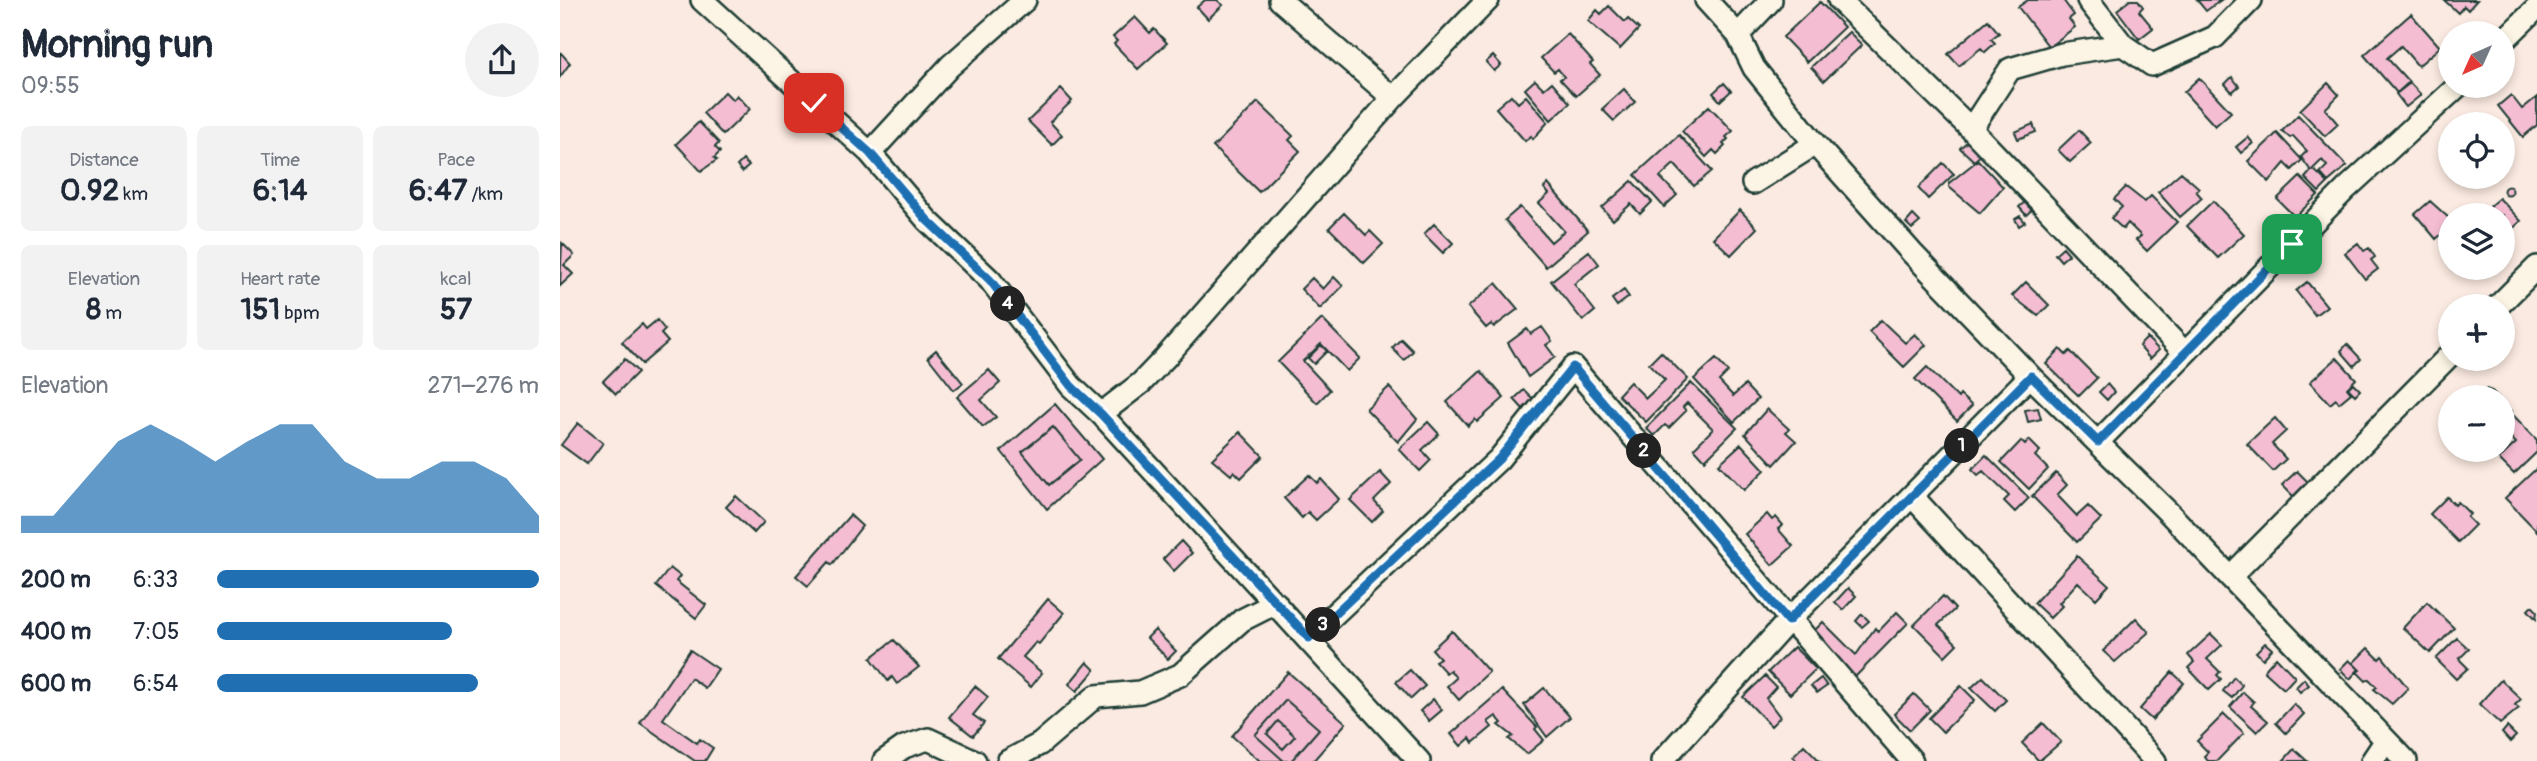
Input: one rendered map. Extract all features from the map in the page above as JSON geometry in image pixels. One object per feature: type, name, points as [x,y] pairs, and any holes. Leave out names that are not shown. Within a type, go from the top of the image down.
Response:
[{"type":"street","points":[[702,0],[870,153],[927,220],[990,280],[1071,386],[1101,414],[1309,638],[1419,761]]},
{"type":"street","points":[[870,153],[950,66],[1025,0]]},
{"type":"street","points":[[1280,0],[1393,98]]},
{"type":"street","points":[[1101,414],[1141,383],[1165,358],[1393,98],[1488,0]]},
{"type":"street","points":[[1706,0],[1738,35],[1754,68],[1815,144],[1912,253],[2406,761]]},
{"type":"street","points":[[1738,35],[1770,0]]},
{"type":"street","points":[[1839,0],[1971,129],[2184,352]]},
{"type":"street","points":[[2088,0],[2123,44],[2152,65],[2215,37],[2251,0]]},
{"type":"street","points":[[2515,27],[2534,6]]},
{"type":"street","points":[[1971,129],[2010,69],[2062,54],[2123,44]]},
{"type":"street","points":[[2098,442],[2346,190],[2445,98]]},
{"type":"street","points":[[1753,183],[1815,144]]},
{"type":"street","points":[[2510,294],[2537,267]]},
{"type":"street","points":[[1309,638],[1499,459],[1573,367],[1788,621],[1912,761]]},
{"type":"street","points":[[2230,577],[2438,367]]},
{"type":"street","points":[[1662,761],[1788,621],[2031,376]]},
{"type":"street","points":[[1912,496],[2155,761]]},
{"type":"street","points":[[1008,761],[1040,744],[1096,696],[1140,692],[1180,675],[1242,620],[1276,603]]},
{"type":"street","points":[[884,761],[904,747],[928,739],[975,761]]},
{"type":"street","points":[[2372,761],[2386,740]]},
{"type":"building","points":[[1205,0],[1217,0],[1223,5],[1208,19],[1197,7]]},
{"type":"building","points":[[2028,0],[2063,0],[2074,15],[2069,19],[2075,27],[2049,47],[2018,7]]},
{"type":"building","points":[[2130,0],[2138,0],[2143,7],[2139,11],[2153,28],[2139,39],[2117,10]]},
{"type":"building","points":[[2197,0],[2221,0],[2206,11]]},
{"type":"building","points":[[2444,0],[2477,0],[2468,10],[2464,6],[2458,13]]},
{"type":"building","points":[[1820,2],[1844,27],[1807,62],[1783,37]]},
{"type":"building","points":[[1609,6],[1625,22],[1628,19],[1639,29],[1620,49],[1588,21],[1597,10],[1601,14]]},
{"type":"building","points":[[2411,14],[2438,45],[2438,49],[2418,66],[2401,46],[2387,58],[2409,82],[2397,93],[2364,55]]},
{"type":"building","points":[[1135,17],[1150,33],[1154,29],[1167,43],[1138,69],[1114,44],[1117,41],[1113,37]]},
{"type":"building","points":[[1988,20],[1999,33],[1991,39],[1995,43],[1985,52],[1981,48],[1959,66],[1948,54]]},
{"type":"building","points":[[1849,32],[1862,45],[1824,81],[1811,67]]},
{"type":"building","points":[[1568,34],[1593,62],[1590,64],[1600,75],[1576,96],[1560,79],[1564,77],[1558,69],[1554,72],[1541,58]]},
{"type":"building","points":[[560,52],[570,63],[560,77]]},
{"type":"building","points":[[1493,56],[1501,65],[1494,71],[1486,62]]},
{"type":"building","points":[[2232,77],[2239,86],[2232,92],[2225,84]]},
{"type":"building","points":[[2199,78],[2231,112],[2215,126],[2184,92]]},
{"type":"building","points":[[1535,80],[1544,89],[1552,82],[1570,103],[1551,120],[1525,89]]},
{"type":"building","points":[[1724,83],[1731,91],[1720,101],[1713,93]]},
{"type":"building","points":[[2328,83],[2339,95],[2325,109],[2338,124],[2325,136],[2300,110]]},
{"type":"building","points":[[2410,83],[2421,95],[2406,107],[2396,94]]},
{"type":"building","points":[[1061,89],[1072,101],[1050,122],[1062,135],[1052,145],[1028,121]]},
{"type":"building","points":[[1624,89],[1635,102],[1614,121],[1602,109]]},
{"type":"building","points":[[725,92],[733,100],[737,95],[750,109],[723,135],[703,113]]},
{"type":"building","points":[[1511,95],[1518,103],[1526,96],[1548,122],[1533,139],[1531,136],[1525,141],[1496,108]]},
{"type":"building","points":[[2537,97],[2537,125],[2523,137],[2515,127],[2515,112],[2503,112],[2498,106],[2507,98],[2513,98],[2522,109]]},
{"type":"building","points":[[1258,102],[1293,136],[1289,140],[1300,151],[1259,192],[1213,147]]},
{"type":"building","points":[[1709,106],[1733,131],[1726,137],[1728,139],[1723,144],[1725,146],[1717,154],[1713,150],[1706,157],[1682,131]]},
{"type":"building","points":[[2298,115],[2347,166],[2328,182],[2320,173],[2327,166],[2322,160],[2311,171],[2301,157],[2307,151],[2293,136],[2290,138],[2282,131]]},
{"type":"building","points":[[699,122],[719,143],[715,147],[720,152],[714,158],[717,160],[701,171],[676,144]]},
{"type":"building","points":[[2033,124],[2036,132],[2018,139],[2015,132]]},
{"type":"building","points":[[2079,130],[2091,143],[2070,162],[2058,150]]},
{"type":"building","points":[[2277,133],[2302,160],[2292,170],[2285,163],[2269,182],[2248,161]]},
{"type":"building","points":[[1679,135],[1712,171],[1694,186],[1674,164],[1660,177],[1677,195],[1664,207],[1635,175]]},
{"type":"building","points":[[2248,137],[2253,143],[2241,153],[2236,147]]},
{"type":"building","points":[[1969,140],[1982,154],[1974,161],[1960,148]]},
{"type":"building","points":[[743,160],[749,166],[742,172],[737,166]]},
{"type":"building","points":[[1978,160],[2003,187],[1980,213],[1949,187],[1949,183]]},
{"type":"building","points":[[1943,163],[1954,174],[1928,199],[1918,188]]},
{"type":"building","points":[[2313,169],[2328,183],[2319,192],[2305,178]]},
{"type":"building","points":[[2181,172],[2199,188],[2196,191],[2202,198],[2180,217],[2158,192]]},
{"type":"building","points":[[2300,177],[2318,195],[2295,217],[2277,199]]},
{"type":"building","points":[[1632,181],[1652,202],[1640,214],[1631,204],[1613,220],[1602,208]]},
{"type":"building","points":[[1548,184],[1588,231],[1546,267],[1505,220],[1520,207],[1551,242],[1564,231],[1539,203],[1549,194],[1544,188]]},
{"type":"building","points":[[2126,187],[2145,202],[2151,196],[2177,222],[2147,251],[2136,240],[2141,236],[2128,223],[2123,229],[2111,218],[2122,207],[2114,199]]},
{"type":"building","points":[[2505,189],[2511,189],[2511,194],[2505,194]]},
{"type":"building","points":[[2027,200],[2034,208],[2026,215],[2019,207]]},
{"type":"building","points":[[2213,201],[2244,234],[2218,258],[2187,226]]},
{"type":"building","points":[[2430,201],[2438,208],[2438,237],[2436,239],[2415,214]]},
{"type":"building","points":[[1740,210],[1757,228],[1731,255],[1713,238]]},
{"type":"building","points":[[1344,213],[1366,235],[1370,231],[1383,244],[1364,263],[1329,228]]},
{"type":"building","points":[[1913,215],[1920,222],[1912,229],[1906,223]]},
{"type":"building","points":[[2515,215],[2521,221],[2515,226]]},
{"type":"building","points":[[2020,216],[2025,222],[2019,226],[2015,219]]},
{"type":"building","points":[[1434,224],[1453,243],[1443,253],[1424,234]]},
{"type":"building","points":[[562,243],[574,255],[564,265],[573,274],[560,286]]},
{"type":"building","points":[[2358,243],[2364,251],[2369,248],[2375,257],[2371,260],[2378,269],[2365,279],[2345,253]]},
{"type":"building","points":[[2063,247],[2069,254],[2061,261],[2055,254]]},
{"type":"building","points":[[1589,251],[1599,264],[1574,284],[1595,311],[1583,321],[1551,281]]},
{"type":"building","points":[[1334,277],[1343,286],[1320,309],[1301,289],[1312,278],[1323,289]]},
{"type":"building","points":[[2026,282],[2049,305],[2038,316],[2012,296]]},
{"type":"building","points":[[2307,282],[2327,306],[2315,315],[2296,291]]},
{"type":"building","points":[[1496,283],[1518,309],[1494,327],[1491,324],[1486,328],[1468,307]]},
{"type":"building","points":[[1624,290],[1629,297],[1617,306],[1612,299]]},
{"type":"building","points":[[1322,319],[1360,358],[1347,371],[1321,344],[1303,361],[1330,390],[1317,403],[1278,362]]},
{"type":"building","points":[[657,320],[665,330],[661,334],[668,342],[642,364],[622,342],[642,324],[646,329]]},
{"type":"building","points":[[1881,320],[1905,343],[1915,334],[1926,345],[1904,367],[1869,332]]},
{"type":"building","points":[[1542,327],[1552,341],[1546,345],[1555,357],[1528,377],[1508,343],[1527,329],[1531,334]]},
{"type":"building","points":[[2147,338],[2159,350],[2150,359],[2139,346]]},
{"type":"building","points":[[1401,339],[1413,351],[1404,360],[1392,348]]},
{"type":"building","points":[[2347,344],[2361,359],[2354,366],[2341,351]]},
{"type":"building","points":[[1321,345],[1327,351],[1314,364],[1308,358]]},
{"type":"building","points":[[2060,349],[2066,355],[2070,351],[2097,378],[2079,396],[2046,364]]},
{"type":"building","points":[[936,350],[963,383],[954,390],[928,357]]},
{"type":"building","points":[[1661,352],[1688,379],[1646,422],[1618,395],[1630,382],[1646,398],[1665,380],[1649,364]]},
{"type":"building","points":[[2337,358],[2356,379],[2347,388],[2351,393],[2339,403],[2336,399],[2330,404],[2310,382]]},
{"type":"building","points":[[625,359],[638,372],[616,394],[603,381]]},
{"type":"building","points":[[1716,359],[1728,372],[1719,381],[1733,396],[1745,385],[1758,399],[1734,422],[1694,379]]},
{"type":"building","points":[[1927,367],[1958,398],[1960,395],[1972,406],[1957,421],[1915,379]]},
{"type":"building","points":[[989,370],[1000,383],[981,400],[996,417],[983,427],[957,397]]},
{"type":"building","points":[[1481,371],[1504,398],[1477,422],[1475,419],[1468,426],[1447,402]]},
{"type":"building","points":[[1691,383],[1737,428],[1705,460],[1694,448],[1713,429],[1687,403],[1683,407],[1686,411],[1669,428],[1665,425],[1654,436],[1646,428]]},
{"type":"building","points":[[2353,383],[2360,390],[2355,395],[2348,388]]},
{"type":"building","points":[[2107,384],[2114,392],[2107,400],[2099,392]]},
{"type":"building","points":[[1389,387],[1417,419],[1398,442],[1366,409]]},
{"type":"building","points":[[1524,390],[1533,399],[1523,409],[1514,399]]},
{"type":"building","points":[[1055,404],[1102,459],[1047,509],[1001,451]],"holes":[[[1053,427],[1080,460],[1049,485],[1022,452]]]},
{"type":"building","points":[[2038,408],[2041,419],[2028,422],[2025,410]]},
{"type":"building","points":[[1767,409],[1789,429],[1786,432],[1796,441],[1774,465],[1745,434]]},
{"type":"building","points":[[2515,417],[2537,440],[2537,452],[2514,474],[2502,462],[2515,462]]},
{"type":"building","points":[[2275,418],[2286,431],[2272,444],[2286,459],[2273,471],[2247,444]]},
{"type":"building","points":[[1428,422],[1439,434],[1422,450],[1431,460],[1420,471],[1399,449]]},
{"type":"building","points":[[578,423],[603,443],[587,464],[561,445]]},
{"type":"building","points":[[1053,427],[1080,460],[1049,485],[1022,452]]},
{"type":"building","points":[[1240,432],[1263,456],[1241,478],[1234,471],[1231,475],[1212,459]]},
{"type":"building","points":[[2029,440],[2040,451],[2035,456],[2048,469],[2029,489],[2001,462],[2021,441],[2025,445]]},
{"type":"building","points":[[1741,444],[1765,470],[1744,490],[1719,464]]},
{"type":"building","points":[[1986,455],[2029,498],[2015,512],[2004,501],[2009,496],[1983,471],[1978,475],[1972,469]]},
{"type":"building","points":[[2537,468],[2537,531],[2505,498]]},
{"type":"building","points":[[2297,471],[2309,483],[2294,497],[2282,485]]},
{"type":"building","points":[[1380,472],[1391,484],[1374,501],[1383,511],[1372,522],[1350,500]]},
{"type":"building","points":[[2056,473],[2067,485],[2057,495],[2077,516],[2088,506],[2101,519],[2077,542],[2032,496]]},
{"type":"building","points":[[1309,475],[1317,483],[1321,479],[1339,499],[1316,520],[1308,512],[1302,518],[1284,498]]},
{"type":"building","points":[[736,496],[764,522],[754,533],[726,507]]},
{"type":"building","points":[[2447,497],[2455,505],[2458,502],[2470,514],[2467,517],[2475,525],[2458,542],[2430,514]]},
{"type":"building","points":[[1767,514],[1772,520],[1776,517],[1783,525],[1778,529],[1793,546],[1772,565],[1745,534]]},
{"type":"building","points":[[850,515],[862,526],[832,565],[829,562],[808,586],[796,576]]},
{"type":"building","points":[[1181,541],[1192,553],[1174,571],[1163,559]]},
{"type":"building","points":[[2077,556],[2109,585],[2096,599],[2078,582],[2059,603],[2062,606],[2050,618],[2034,603]]},
{"type":"building","points":[[670,568],[680,576],[676,581],[706,605],[696,618],[656,586]]},
{"type":"building","points":[[1848,588],[1856,596],[1843,610],[1835,602]]},
{"type":"building","points":[[1943,596],[1955,609],[1938,625],[1957,644],[1945,656],[1914,625]]},
{"type":"building","points":[[1048,599],[1064,613],[1039,644],[1036,642],[1023,657],[1042,673],[1031,687],[998,659]]},
{"type":"building","points":[[2427,602],[2454,628],[2430,653],[2403,628]]},
{"type":"building","points":[[2532,606],[2537,611],[2536,619],[2528,610]]},
{"type":"building","points":[[1897,612],[1908,623],[1855,677],[1811,634],[1823,622],[1856,655],[1875,628],[1878,632]]},
{"type":"building","points":[[1862,614],[1869,621],[1862,627],[1856,621]]},
{"type":"building","points":[[2136,618],[2149,632],[2115,662],[2103,651]]},
{"type":"building","points":[[1155,630],[1176,651],[1168,659],[1147,638]]},
{"type":"building","points":[[1452,631],[1489,672],[1459,700],[1447,686],[1456,678],[1450,670],[1446,673],[1435,661],[1440,658],[1432,649]]},
{"type":"building","points":[[2211,634],[2222,645],[2207,659],[2220,672],[2217,675],[2221,679],[2209,690],[2188,668],[2194,662],[2188,655]]},
{"type":"building","points":[[2457,638],[2469,649],[2459,659],[2468,668],[2456,679],[2436,659]]},
{"type":"building","points":[[894,640],[919,667],[897,684],[892,677],[888,681],[871,658]]},
{"type":"building","points":[[2265,643],[2272,649],[2263,659],[2256,652]]},
{"type":"building","points":[[1794,647],[1816,669],[1790,694],[1768,672]]},
{"type":"building","points":[[2368,648],[2379,659],[2382,656],[2408,688],[2392,704],[2374,689],[2377,687],[2369,679],[2366,681],[2357,672],[2360,670],[2353,663]]},
{"type":"building","points":[[690,650],[718,669],[705,688],[691,678],[663,719],[697,743],[700,739],[713,748],[705,761],[695,761],[640,723]]},
{"type":"building","points":[[2276,657],[2295,677],[2284,689],[2264,671]]},
{"type":"building","points":[[2349,660],[2359,669],[2350,679],[2340,669]]},
{"type":"building","points":[[1087,662],[1095,670],[1077,691],[1069,684]]},
{"type":"building","points":[[1410,670],[1425,686],[1411,699],[1396,682]]},
{"type":"building","points":[[1288,672],[1346,723],[1313,761],[1291,761],[1319,729],[1286,700],[1255,735],[1284,761],[1260,761],[1232,736]]},
{"type":"building","points":[[2172,672],[2184,683],[2152,720],[2140,709]]},
{"type":"building","points":[[1765,676],[1776,687],[1766,698],[1780,717],[1771,726],[1743,697]]},
{"type":"building","points":[[1983,677],[2006,700],[1995,711],[1971,688]]},
{"type":"building","points":[[2234,677],[2242,685],[2232,698],[2223,691]]},
{"type":"building","points":[[1821,678],[1827,686],[1817,693],[1811,686]]},
{"type":"building","points":[[2304,679],[2309,685],[2300,692],[2296,687]]},
{"type":"building","points":[[2501,680],[2521,699],[2515,705],[2519,708],[2500,724],[2479,704]]},
{"type":"building","points":[[975,686],[988,697],[973,715],[984,723],[973,736],[949,717]]},
{"type":"building","points":[[1961,686],[1975,700],[1943,732],[1929,718]]},
{"type":"building","points":[[1544,688],[1570,717],[1547,737],[1524,705]]},
{"type":"building","points":[[1502,690],[1537,727],[1535,729],[1544,740],[1527,754],[1509,739],[1513,736],[1499,725],[1502,723],[1496,716],[1488,722],[1492,727],[1473,743],[1470,738],[1461,746],[1451,734]]},
{"type":"building","points":[[2243,692],[2254,702],[2251,706],[2268,721],[2257,732],[2230,707]]},
{"type":"building","points":[[1914,694],[1930,710],[1910,730],[1894,714]]},
{"type":"building","points":[[1433,699],[1442,710],[1429,721],[1420,711]]},
{"type":"building","points":[[1286,700],[1319,729],[1291,761],[1284,761],[1255,735]],"holes":[[[1278,721],[1295,736],[1283,749],[1267,734]]]},
{"type":"building","points":[[2294,704],[2304,714],[2286,733],[2276,723]]},
{"type":"building","points":[[2224,714],[2244,733],[2217,761],[2208,761],[2204,756],[2208,752],[2197,741]]},
{"type":"building","points":[[1278,721],[1295,736],[1283,749],[1267,734]]},
{"type":"building","points":[[2043,723],[2061,742],[2039,761],[2022,743]]},
{"type":"building","points":[[2507,727],[2516,736],[2510,742],[2502,733]]},
{"type":"building","points":[[1804,745],[1820,761],[1797,761],[1793,756]]},
{"type":"building","points":[[2294,749],[2307,761],[2283,761]]},
{"type":"route","points":[[814,103],[870,153],[927,220],[990,280],[1071,386],[1101,414],[1309,638],[1499,459],[1573,367],[1788,621],[2031,376],[2098,442],[2292,244]]}]
